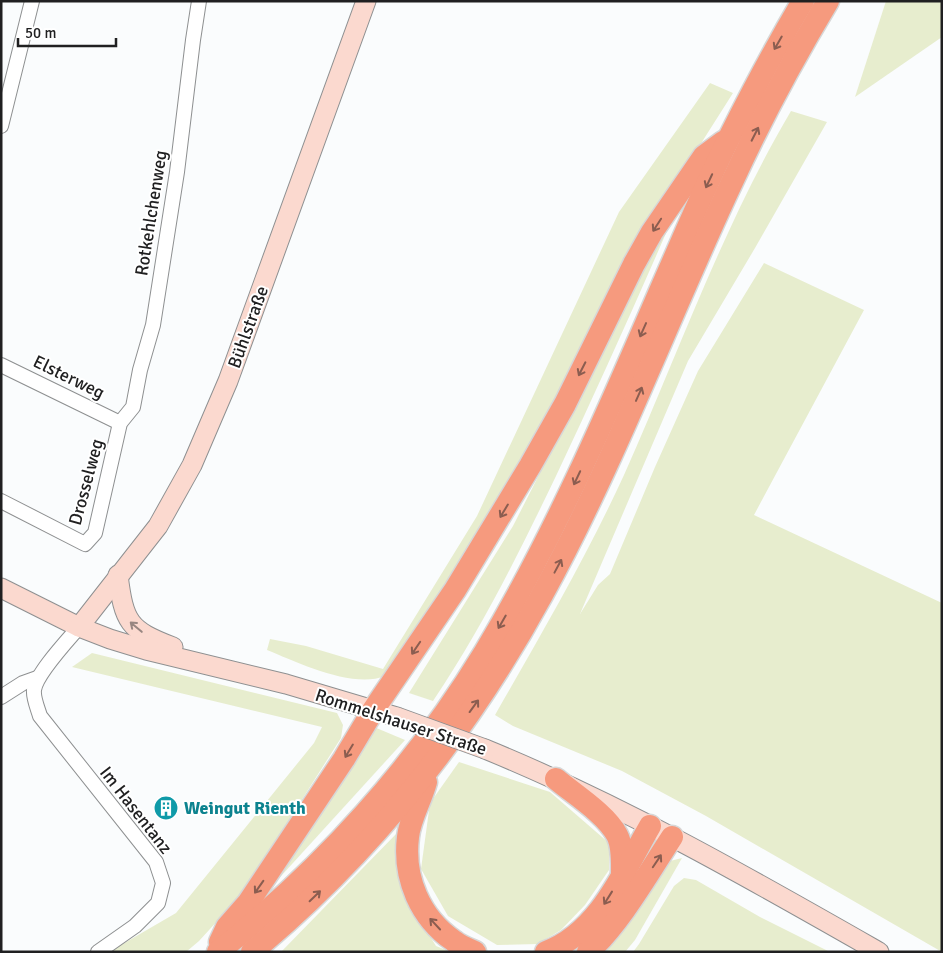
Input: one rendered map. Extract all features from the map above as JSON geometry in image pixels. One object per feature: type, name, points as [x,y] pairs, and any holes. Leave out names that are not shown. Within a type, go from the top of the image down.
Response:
[{"type":"highway","points":[[217,952],[284,896],[359,819],[424,741],[447,710],[484,653],[536,562],[568,498],[730,137],[773,53],[803,1]]},
{"type":"highway","points":[[252,952],[336,875],[383,825],[430,767],[489,686],[508,656],[559,564],[609,461],[740,164],[796,56],[828,1]]},
{"type":"highway","points":[[217,952],[227,927],[248,903],[344,760],[374,709],[455,590],[530,466],[565,404],[634,264],[652,232],[704,156],[730,137]]},
{"type":"highway","points":[[430,767],[408,836],[408,870],[413,891],[424,912],[437,927],[455,942],[475,952]]},
{"type":"highway","points":[[556,779],[598,813],[617,836],[621,852],[622,874]]},
{"type":"highway","points":[[546,952],[557,948],[578,934],[604,905],[650,826]]},
{"type":"highway","points":[[588,952],[598,943],[622,913],[672,837]]},
{"type":"main road","name":"Bühlstraße","points":[[79,627],[158,526],[192,465],[228,381],[366,1]]},
{"type":"main road","points":[[118,575],[125,614],[131,625],[154,640],[245,674]]},
{"type":"main road","name":"Rommelshauser Straße","points":[[1,588],[79,627],[146,650],[245,674],[374,709],[485,749],[556,779],[672,837],[785,898],[879,952]]},
{"type":"street","points":[[1,126],[32,1]]},
{"type":"street","name":"Rotkehlchenweg","points":[[120,424],[133,407],[140,370],[152,325],[177,172],[192,40],[199,1]]},
{"type":"street","name":"Elsterweg","points":[[1,365],[120,424]]},
{"type":"street","name":"Drosselweg","points":[[1,501],[85,544],[95,532],[120,424]]},
{"type":"street","points":[[1,698],[23,682],[37,678],[79,627]]},
{"type":"street","name":"Im Hasentanz","points":[[37,678],[34,691],[40,716],[156,862],[163,883],[158,902],[135,926],[98,952]]},
{"type":"green space","points":[[886,1],[942,1],[942,37],[855,97]]},
{"type":"green space","points":[[710,83],[733,93],[700,145],[638,234],[563,383],[497,502],[432,610],[385,676],[372,679],[342,677],[326,673],[267,650],[270,639],[306,646],[383,669],[477,516],[619,212]]},
{"type":"green space","points":[[791,111],[827,122],[688,361],[580,614],[598,585],[610,574],[698,371],[764,263],[864,310],[754,515],[942,603],[942,952],[706,816],[622,771],[513,726],[495,715],[562,596],[609,506],[744,199]]},
{"type":"green space","points":[[677,208],[556,476],[483,619],[433,701],[409,693],[513,526],[655,247]]},
{"type":"green space","points":[[92,653],[337,713],[343,725],[341,738],[242,894],[199,941],[186,952],[109,952],[176,913],[314,743],[322,727],[72,667]]},
{"type":"green space","points":[[374,727],[405,740],[272,886]]},
{"type":"green space","points":[[459,762],[550,792],[609,843],[609,870],[585,905],[561,930],[538,944],[497,945],[448,916],[421,869],[430,803]]},
{"type":"green space","points":[[399,831],[402,891],[436,946],[451,952],[281,952]]},
{"type":"green space","points":[[682,858],[635,940],[625,952],[600,952],[666,862]]},
{"type":"green space","points":[[684,878],[696,880],[760,917],[830,952],[633,952],[674,886]]},
{"type":"place","name":"Weingut Rienth","points":[[166,808]]}]
